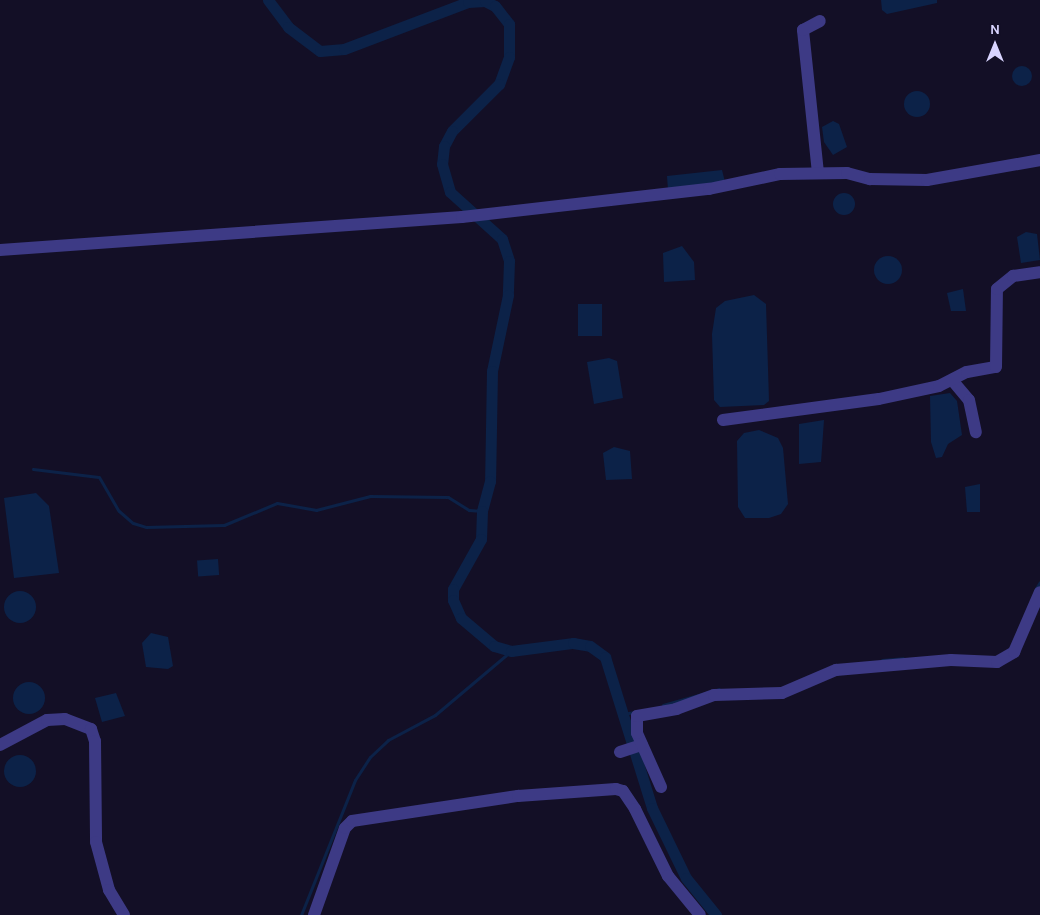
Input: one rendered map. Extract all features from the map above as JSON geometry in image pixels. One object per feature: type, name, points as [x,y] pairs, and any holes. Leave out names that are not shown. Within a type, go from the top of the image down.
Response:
[{"type":"street","points":[[818,173],[803,30],[820,22]]},
{"type":"street","points":[[0,250],[462,217],[709,189],[759,175],[818,173],[926,180],[1040,160]]},
{"type":"street","points":[[723,420],[879,399],[952,380],[973,370],[996,367],[997,289],[1013,276],[1040,272]]},
{"type":"street","points":[[952,380],[969,400],[976,432]]},
{"type":"street","points":[[661,787],[639,746],[635,724],[637,716],[676,709],[714,695],[782,693],[836,670],[892,663],[1002,661],[1014,652],[1040,592]]},
{"type":"street","points":[[0,745],[48,720],[65,719],[91,729],[95,741],[98,849],[109,890],[124,915]]},
{"type":"street","points":[[620,752],[639,746]]},
{"type":"street","points":[[314,915],[345,828],[352,821],[518,796],[616,789],[623,792],[635,809],[668,876],[700,915]]},
{"type":"water","points":[[881,0],[937,0],[937,3],[887,14],[882,10]]},
{"type":"water","points":[[1022,66],[1029,69],[1032,76],[1029,83],[1022,86],[1015,83],[1012,76],[1015,69]]},
{"type":"water","points":[[917,91],[926,95],[930,104],[926,113],[917,117],[908,113],[904,104],[908,95]]},
{"type":"water","points":[[833,121],[839,124],[847,147],[833,155],[824,142],[822,127]]},
{"type":"water","points":[[722,170],[725,182],[668,190],[667,176]]},
{"type":"water","points":[[840,193],[848,193],[855,200],[855,208],[848,215],[840,215],[833,208],[833,200]]},
{"type":"water","points":[[1026,232],[1037,234],[1040,260],[1021,263],[1017,237]]},
{"type":"water","points":[[682,246],[694,262],[695,280],[664,282],[663,253]]},
{"type":"water","points":[[888,256],[898,260],[902,270],[898,280],[888,284],[878,280],[874,270],[878,260]]},
{"type":"water","points":[[963,289],[966,311],[951,311],[947,293]]},
{"type":"water","points":[[754,295],[766,304],[769,401],[764,405],[720,407],[714,400],[712,334],[716,308],[725,301]]},
{"type":"water","points":[[578,304],[602,304],[602,336],[578,336]]},
{"type":"water","points":[[609,358],[617,361],[623,398],[594,404],[587,362]]},
{"type":"water","points":[[950,393],[957,401],[962,435],[948,444],[942,457],[936,458],[931,442],[930,396]]},
{"type":"water","points":[[824,420],[821,462],[799,464],[799,424]]},
{"type":"water","points":[[759,430],[778,438],[783,448],[788,504],[781,514],[769,518],[745,518],[738,507],[737,441],[744,433]]},
{"type":"water","points":[[614,447],[630,451],[632,479],[606,480],[603,453]]},
{"type":"water","points":[[980,484],[980,512],[967,512],[965,487]]},
{"type":"water","points":[[36,493],[49,506],[59,573],[14,578],[4,498]]},
{"type":"water","points":[[218,559],[219,575],[198,576],[197,560]]},
{"type":"water","points":[[20,591],[31,596],[36,607],[31,618],[20,623],[9,618],[4,607],[9,596]]},
{"type":"water","points":[[151,633],[168,637],[173,666],[168,669],[146,667],[142,643]]},
{"type":"water","points":[[29,682],[41,686],[45,698],[41,710],[29,714],[17,710],[13,698],[17,686]]},
{"type":"water","points":[[116,693],[125,716],[102,722],[95,698]]},
{"type":"water","points":[[20,755],[26,756],[31,760],[35,765],[35,777],[31,782],[26,786],[20,787],[14,786],[9,782],[5,777],[4,771],[5,765],[9,760],[14,756]]},
{"type":"waterway","points":[[268,0],[288,27],[320,51],[344,49],[468,2],[485,1],[495,6],[509,24],[509,57],[499,84],[452,131],[444,146],[442,164],[450,192],[502,239],[509,261],[508,295],[492,371],[490,481],[482,511],[481,539],[453,589],[453,600],[461,618],[494,646],[511,651],[573,643],[590,646],[605,657],[652,808],[686,878],[716,915]]},
{"type":"waterway","points":[[33,469],[99,477],[119,511],[133,523],[146,527],[224,525],[277,503],[316,510],[370,496],[448,497],[469,510],[482,511]]},
{"type":"waterway","points":[[1035,590],[1040,582]]},
{"type":"waterway","points":[[301,915],[355,780],[370,757],[388,740],[435,715],[511,651]]},
{"type":"waterway","points":[[882,660],[903,658]]},
{"type":"waterway","points":[[663,705],[719,689]]},
{"type":"waterway","points":[[622,714],[635,712]]}]
